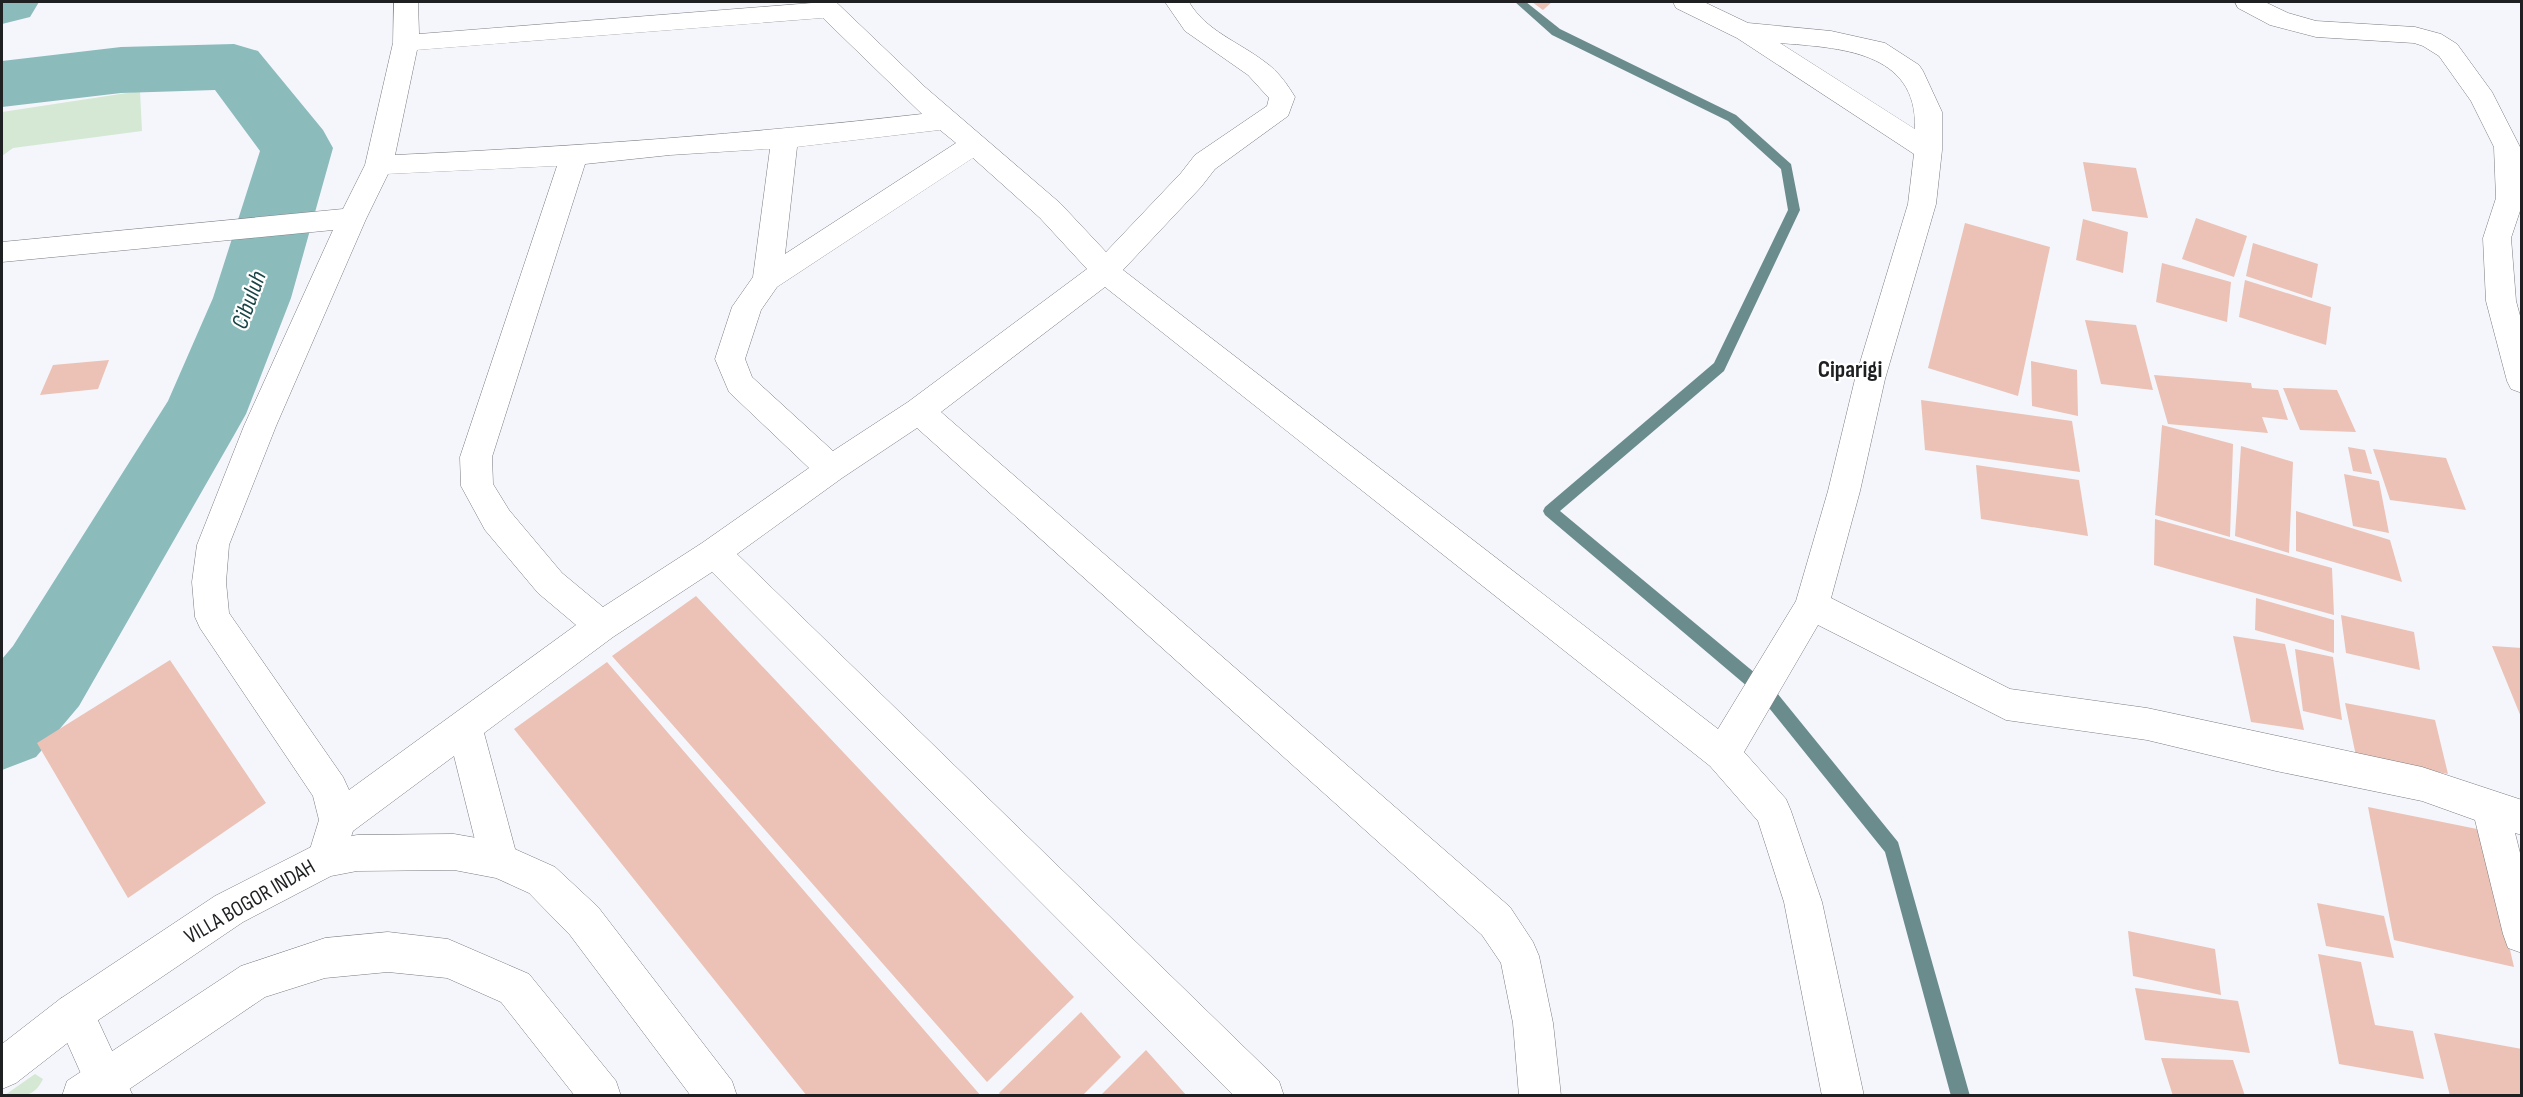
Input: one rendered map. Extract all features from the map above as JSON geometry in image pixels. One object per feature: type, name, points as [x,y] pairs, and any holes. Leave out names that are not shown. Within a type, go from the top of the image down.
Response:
[{"type":"street","points":[[326,859],[338,820],[330,789],[212,617],[209,582],[213,545],[260,426],[352,219],[379,165],[406,43],[406,2]]},
{"type":"street","points":[[338,820],[601,626],[714,553],[831,469],[919,411],[1106,271],[1205,162],[1279,110],[1282,97],[1268,78],[1200,30],[1181,12],[1177,2]]},
{"type":"street","points":[[1685,2],[1743,31],[1928,150]]},
{"type":"street","points":[[2247,2],[2279,20],[2316,30],[2415,35],[2448,50],[2462,69],[2483,98],[2507,147],[2511,198],[2497,238],[2501,301],[2522,381]]},
{"type":"street","points":[[406,43],[827,6],[945,120],[975,144],[1085,244],[1106,271],[1356,469],[1723,754],[1773,811],[1803,902],[1843,1095]]},
{"type":"street","points":[[1723,754],[1774,663],[1812,604],[1844,491],[1870,380],[1922,204],[1928,150],[1929,112],[1910,71],[1876,49],[1831,39],[1743,31]]},
{"type":"street","points":[[379,165],[574,156],[670,146],[785,139],[945,120]]},
{"type":"street","points":[[767,279],[785,139]]},
{"type":"street","points":[[831,469],[740,384],[730,359],[747,307],[767,279],[975,144]]},
{"type":"street","points":[[574,156],[476,457],[477,486],[497,520],[550,583],[601,626]]},
{"type":"street","points":[[2,252],[301,222],[352,219]]},
{"type":"street","points":[[919,411],[1496,921],[1520,956],[1533,1023],[1540,1095]]},
{"type":"street","points":[[714,553],[1264,1095]]},
{"type":"street","points":[[1812,604],[2006,704],[2146,724],[2422,784],[2507,814],[2503,863],[2522,934]]},
{"type":"street","points":[[465,728],[499,860]]},
{"type":"street","name":"VILLA BOGOR INDAH","points":[[2,1069],[74,1013],[229,909],[326,859],[357,853],[454,852],[499,860],[542,880],[584,921],[717,1095]]},
{"type":"street","points":[[74,1013],[100,1090],[255,980],[324,958],[388,951],[448,958],[514,988],[601,1095]]},
{"type":"green space","points":[[140,91],[142,131],[13,148],[2,156],[2,112]]},
{"type":"green space","points":[[35,1074],[43,1079],[32,1092],[23,1095],[5,1095]]},
{"type":"building","points":[[1532,2],[1552,2],[1543,10]]},
{"type":"building","points":[[2083,162],[2136,168],[2148,218],[2092,211]]},
{"type":"building","points":[[2196,218],[2247,236],[2234,277],[2182,259]]},
{"type":"building","points":[[2083,219],[2128,232],[2123,273],[2076,260]]},
{"type":"building","points":[[1965,223],[2050,247],[2018,396],[1928,368]]},
{"type":"building","points":[[2253,243],[2318,264],[2312,298],[2246,276]]},
{"type":"building","points":[[2162,263],[2231,282],[2227,322],[2156,302]]},
{"type":"building","points":[[2245,280],[2331,307],[2326,345],[2239,317]]},
{"type":"building","points":[[2085,320],[2136,325],[2153,390],[2101,384]]},
{"type":"building","points":[[109,360],[98,389],[40,395],[53,365]]},
{"type":"building","points":[[2031,361],[2077,370],[2078,416],[2032,406]]},
{"type":"building","points":[[2154,375],[2251,383],[2252,388],[2278,390],[2288,420],[2262,417],[2268,433],[2168,424]]},
{"type":"building","points":[[2283,388],[2337,390],[2356,432],[2300,430]]},
{"type":"building","points":[[1921,400],[2072,421],[2080,472],[1925,450]]},
{"type":"building","points":[[2162,425],[2233,444],[2230,537],[2155,515]]},
{"type":"building","points":[[2241,446],[2293,462],[2289,553],[2235,536]]},
{"type":"building","points":[[2348,447],[2365,450],[2372,474],[2353,471]]},
{"type":"building","points":[[2373,449],[2446,458],[2466,510],[2390,500]]},
{"type":"building","points":[[1976,465],[2079,480],[2088,536],[1981,519]]},
{"type":"building","points":[[2344,474],[2379,481],[2389,533],[2353,526]]},
{"type":"building","points":[[2296,511],[2390,540],[2402,582],[2296,551]]},
{"type":"building","points":[[2155,519],[2332,568],[2334,615],[2154,565]]},
{"type":"building","points":[[696,596],[1074,997],[987,1082],[612,656]]},
{"type":"building","points":[[2256,598],[2334,620],[2334,653],[2255,630]]},
{"type":"building","points":[[2341,615],[2414,632],[2420,670],[2346,653]]},
{"type":"building","points":[[2233,636],[2285,644],[2304,730],[2251,722]]},
{"type":"building","points":[[2492,646],[2522,648],[2522,717],[2521,717]]},
{"type":"building","points":[[2295,649],[2333,657],[2342,720],[2303,711]]},
{"type":"building","points":[[170,660],[266,803],[128,898],[37,743]]},
{"type":"building","points":[[607,662],[981,1096],[807,1096],[514,729]]},
{"type":"building","points":[[2345,703],[2435,720],[2448,774],[2356,756]]},
{"type":"building","points":[[2368,807],[2482,830],[2514,967],[2394,940]]},
{"type":"building","points":[[2317,903],[2384,916],[2394,958],[2326,946]]},
{"type":"building","points":[[2128,931],[2215,949],[2221,995],[2133,976]]},
{"type":"building","points":[[2318,954],[2361,962],[2375,1025],[2413,1031],[2424,1079],[2339,1064]]},
{"type":"building","points":[[2135,988],[2238,1001],[2250,1053],[2145,1040]]},
{"type":"building","points":[[1081,1012],[1121,1057],[1082,1096],[1001,1096],[999,1093]]},
{"type":"building","points":[[2434,1033],[2522,1049],[2522,1096],[2450,1096]]},
{"type":"building","points":[[1146,1050],[1187,1096],[1100,1096]]},
{"type":"building","points":[[2161,1058],[2233,1060],[2245,1096],[2173,1096]]},
{"type":"waterway","name":"Cibuluh","points":[[2,3],[6,2]]},
{"type":"waterway","points":[[1520,2],[1556,32],[1732,118],[1787,167],[1794,210],[1719,367],[1550,511],[1767,693],[1892,848],[1961,1096]]},
{"type":"waterway","name":"Cibuluh","points":[[2,84],[121,70],[234,67],[297,148],[252,298],[204,414],[46,676],[2,726]]},
{"type":"district","name":"Ciparigi","points":[[1850,369]]}]
